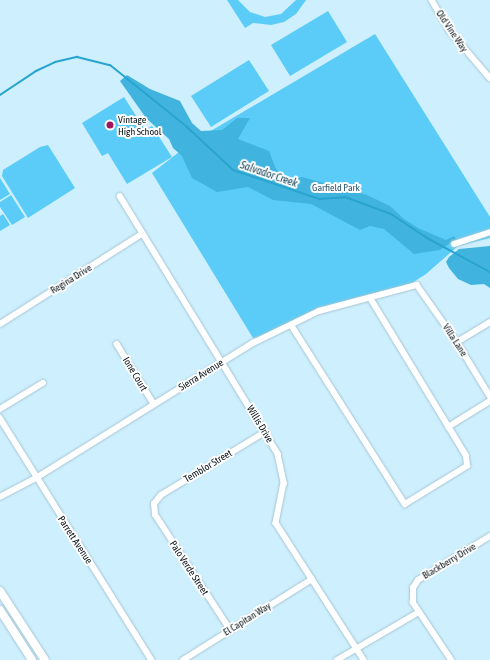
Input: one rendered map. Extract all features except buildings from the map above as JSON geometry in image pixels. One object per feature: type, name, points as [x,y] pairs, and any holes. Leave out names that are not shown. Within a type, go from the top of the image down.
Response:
[{"type":"main road","points":[[0,591],[45,660]]},
{"type":"main road","points":[[0,610],[32,660]]},
{"type":"street","name":"Old Vine Way","points":[[432,0],[450,31],[490,78]]},
{"type":"street","name":"Willis Drive","points":[[120,196],[142,234],[223,361],[278,454],[284,474],[276,523],[364,660]]},
{"type":"street","points":[[454,244],[490,232]]},
{"type":"street","name":"Regina Drive","points":[[0,324],[142,234]]},
{"type":"street","name":"Sierra Avenue","points":[[0,497],[36,478],[253,343],[292,326],[319,311],[371,300],[417,285]]},
{"type":"street","name":"Villa Lane","points":[[417,285],[457,342],[490,396]]},
{"type":"street","points":[[292,326],[405,504],[466,466],[466,456],[371,300]]},
{"type":"street","points":[[457,342],[490,322]]},
{"type":"street","name":"Ione Court","points":[[117,344],[154,404]]},
{"type":"street","points":[[0,409],[43,383]]},
{"type":"street","points":[[448,427],[490,401]]},
{"type":"street","name":"Parrett Avenue","points":[[0,418],[36,478],[152,660]]},
{"type":"street","name":"Temblor Street","points":[[154,504],[161,495],[265,432]]},
{"type":"street","name":"Palo Verde Street","points":[[154,504],[155,516],[230,630]]},
{"type":"street","name":"Blackberry Drive","points":[[451,660],[413,603],[413,588],[418,580],[490,536]]},
{"type":"street","name":"El Capitan Way","points":[[183,660],[312,579]]},
{"type":"street","points":[[337,660],[419,612]]},
{"type":"green space","points":[[227,0],[238,0],[250,12],[265,17],[281,14],[296,0],[306,0],[296,14],[284,22],[271,25],[253,23],[245,28]]},
{"type":"green space","points":[[328,11],[347,42],[290,76],[271,45]]},
{"type":"green space","name":"Garfield Park","points":[[375,34],[490,217],[490,238],[458,246],[426,274],[407,286],[309,314],[272,334],[253,338],[152,173],[192,142]]},
{"type":"green space","points":[[249,60],[269,91],[211,127],[191,96]]},
{"type":"green space","points":[[127,75],[150,89],[180,101],[192,123],[201,131],[222,130],[237,118],[250,118],[238,139],[269,151],[276,169],[286,180],[302,177],[367,195],[390,206],[404,219],[418,228],[446,240],[454,236],[456,239],[440,250],[414,254],[384,229],[370,226],[360,230],[311,204],[273,200],[248,187],[217,192],[192,178],[182,156],[173,148],[169,139],[146,118],[120,81]]},
{"type":"green space","points":[[124,97],[145,130],[152,126],[172,157],[127,184],[108,153],[102,156],[82,123]]},
{"type":"green space","points":[[48,145],[75,188],[28,218],[2,176],[3,170],[40,147]]},
{"type":"green space","points":[[0,178],[10,194],[0,200]]},
{"type":"green space","points":[[11,195],[25,217],[12,225],[0,207],[0,202]]},
{"type":"green space","points":[[3,214],[10,225],[0,231],[0,216]]},
{"type":"green space","points":[[490,246],[490,288],[484,284],[471,285],[458,279],[446,262],[449,257],[459,249]]},
{"type":"waterway","name":"Salvador Creek","points":[[0,95],[36,71],[55,62],[77,57],[110,65],[187,127],[233,170],[319,199],[345,197],[391,214],[427,238],[490,272]]},
{"type":"place","name":"Vintage High School","points":[[110,125]]}]
